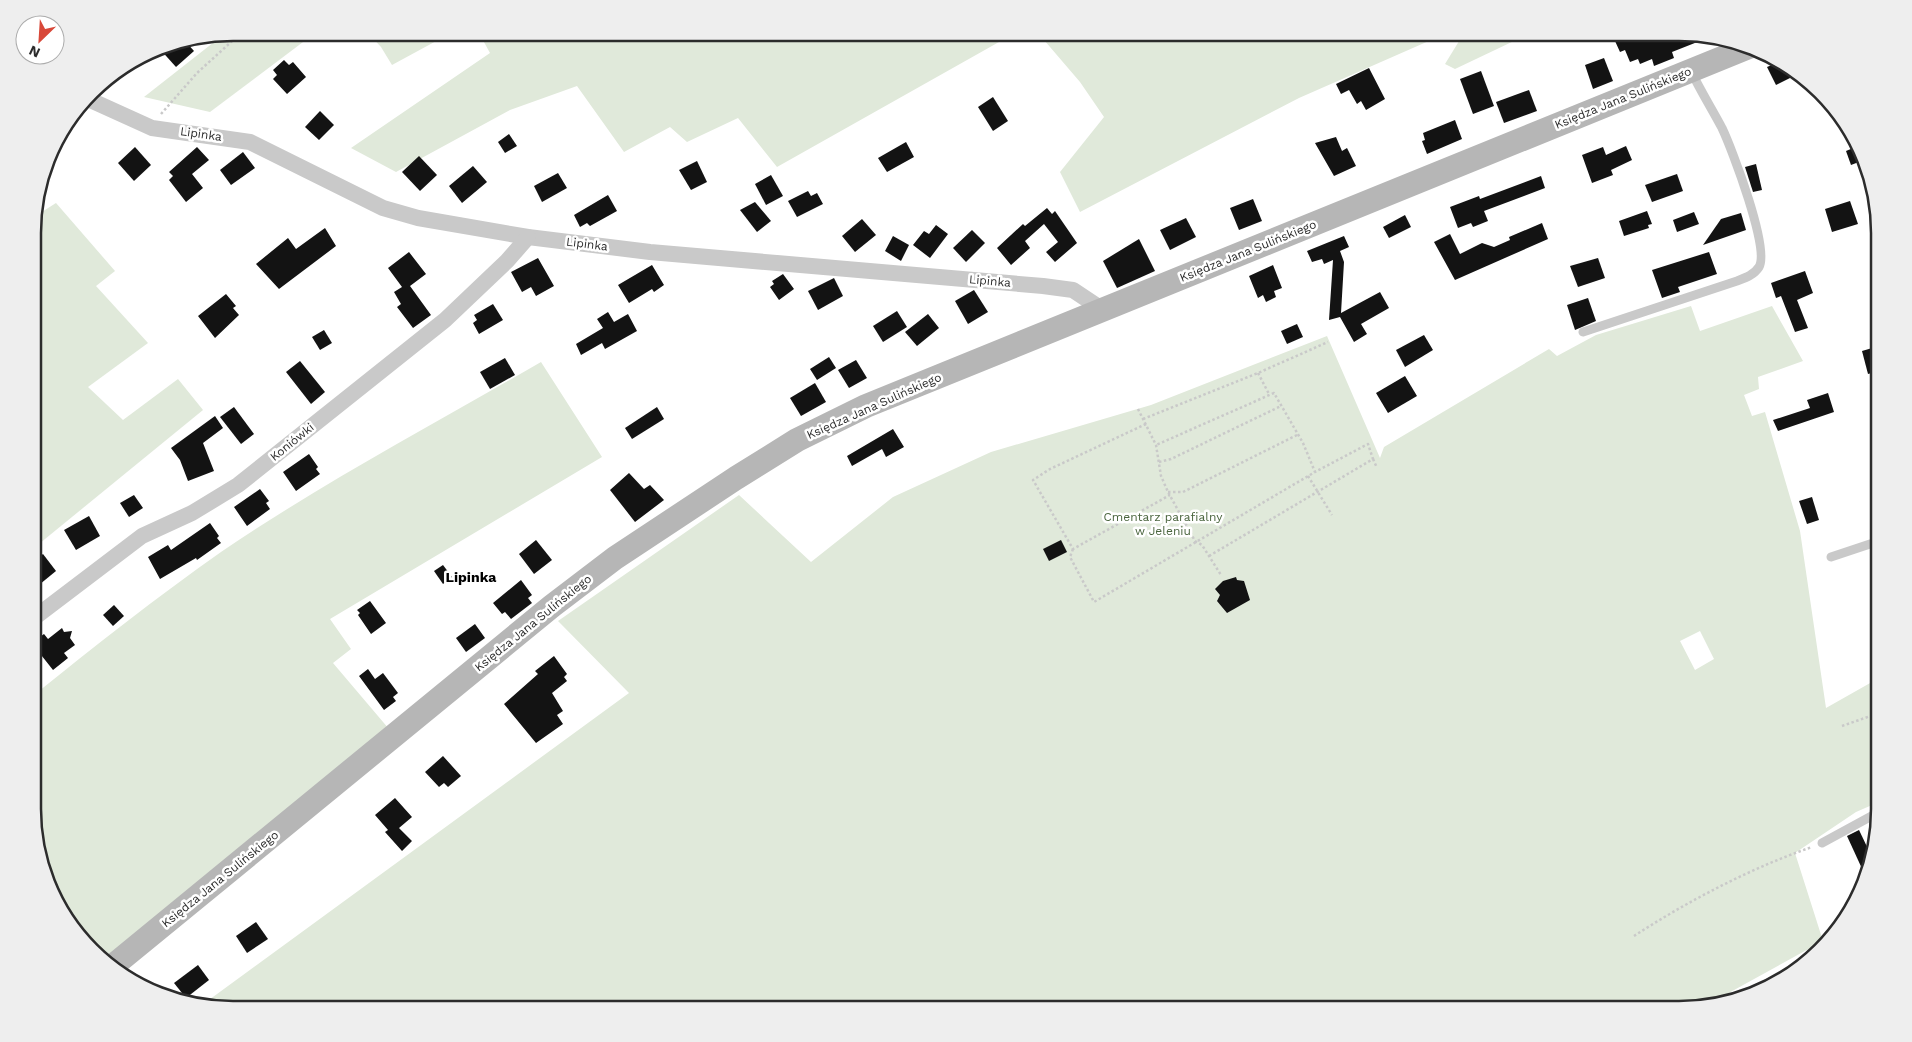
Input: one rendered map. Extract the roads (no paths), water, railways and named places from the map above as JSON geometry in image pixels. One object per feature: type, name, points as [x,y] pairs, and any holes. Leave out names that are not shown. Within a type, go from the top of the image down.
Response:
[{"type":"street","name":"Księdza Jana Sulińskiego","points":[[118,962],[552,606],[615,558],[797,440],[866,406],[1740,51]]},
{"type":"street","name":"Lipinka","points":[[93,102],[152,128],[250,142],[383,208],[418,218],[528,237],[650,252],[1044,286],[1072,290],[1103,310]]},
{"type":"street","name":"Koniówki","points":[[41,613],[142,536],[192,513],[238,485],[445,320],[507,261],[528,237]]},
{"type":"lane","points":[[1583,332],[1737,281],[1752,275],[1760,266],[1761,250],[1755,220],[1730,147],[1690,71]]},
{"type":"lane","points":[[1831,557],[1871,544]]},
{"type":"lane","points":[[1822,843],[1870,817]]},
{"type":"district","name":"Lipinka","points":[[471,577]]},
{"type":"park label","name":"Cmentarz parafialny w Jeleniu","points":[[1163,524]]}]
